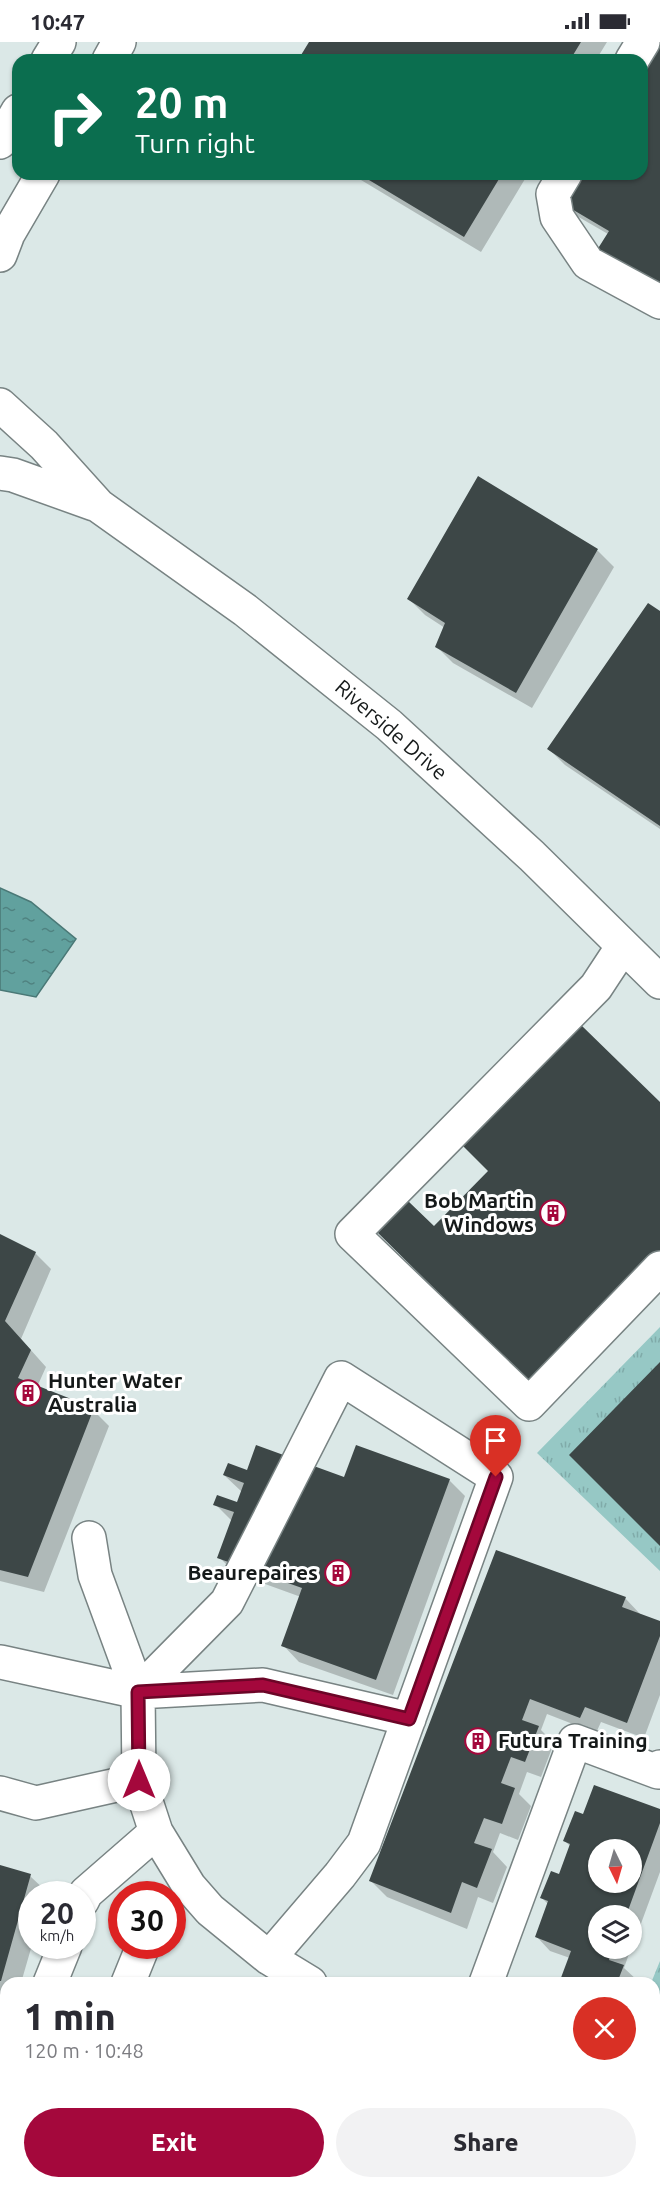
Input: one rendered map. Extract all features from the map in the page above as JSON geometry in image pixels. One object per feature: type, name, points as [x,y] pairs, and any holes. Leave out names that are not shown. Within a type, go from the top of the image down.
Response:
[{"type":"street","points":[[0,142],[12,121]]},
{"type":"street","points":[[0,255],[8,234],[39,180]]},
{"type":"street","points":[[561,180],[553,194],[556,216],[588,263],[660,302]]},
{"type":"street","name":"Riverside Drive","points":[[0,405],[44,445],[99,506],[245,609],[389,725],[532,856],[660,982]]},
{"type":"street","name":"Riverside Drive","points":[[0,473],[13,475],[99,506]]},
{"type":"street","points":[[623,946],[596,987],[352,1234],[528,1404],[660,1268]]},
{"type":"street","points":[[138,1692],[227,1602],[341,1378],[496,1477],[364,1843],[340,1875],[269,1958]]},
{"type":"street","points":[[89,1538],[95,1575],[138,1692],[139,1780],[175,1881]]},
{"type":"street","points":[[1,1662],[138,1692],[263,1685],[409,1719]]},
{"type":"street","points":[[488,1977],[575,1742],[658,1772],[660,1767]]},
{"type":"street","points":[[0,1793],[36,1803],[139,1780]]},
{"type":"street","points":[[96,1884],[156,1832]]},
{"type":"street","points":[[186,1899],[210,1910],[269,1958],[300,1977]]},
{"type":"street","points":[[52,1977],[60,1959]]},
{"type":"street","points":[[130,1977],[138,1959]]},
{"type":"green space","points":[[660,1327],[660,1571],[537,1453]]},
{"type":"green space","points":[[660,1961],[660,1977],[653,1977]]},
{"type":"water","points":[[0,888],[31,902],[76,939],[36,997],[0,990]]},
{"type":"building","points":[[309,42],[581,42],[574,54],[302,54]]},
{"type":"building","points":[[638,42],[660,42],[660,298],[592,258],[609,231],[548,195],[557,180],[648,180],[648,54],[641,54]]},
{"type":"building","points":[[369,180],[498,180],[464,237]]},
{"type":"building","points":[[478,476],[598,549],[516,693],[435,647],[445,623],[407,599]]},
{"type":"building","points":[[648,603],[660,611],[660,826],[547,749]]},
{"type":"building","name":"Bob Martin Windows","points":[[581,1025],[660,1102],[660,1254],[531,1384],[377,1232],[408,1201],[434,1226],[488,1171],[462,1145]]},
{"type":"building","name":"Hunter Water Australia","points":[[0,1234],[36,1252],[5,1321],[31,1350],[18,1378],[94,1408],[28,1577],[0,1570]]},
{"type":"building","points":[[660,1362],[660,1546],[569,1455]]},
{"type":"building","name":"Beaurepaires","points":[[256,1445],[344,1477],[356,1445],[450,1479],[376,1680],[281,1646],[302,1588],[217,1558],[234,1512],[213,1505],[217,1495],[237,1502],[244,1483],[223,1475],[228,1463],[247,1470]]},
{"type":"building","name":"Futura Training","points":[[496,1550],[626,1597],[622,1607],[660,1621],[660,1636],[627,1723],[585,1707],[580,1718],[530,1699],[522,1720],[539,1726],[525,1762],[511,1757],[501,1783],[515,1788],[502,1824],[484,1818],[474,1843],[492,1849],[477,1888],[462,1882],[451,1913],[369,1881]]},
{"type":"building","points":[[594,1785],[660,1809],[660,1823],[642,1872],[642,1839],[588,1839],[588,1893],[634,1893],[630,1905],[588,1905],[588,1959],[609,1959],[624,1965],[619,1977],[561,1977],[571,1951],[535,1937],[548,1901],[540,1898],[551,1871],[559,1874],[570,1844],[563,1841],[575,1811],[583,1814]]},
{"type":"building","points":[[0,1865],[31,1874],[29,1881],[18,1881],[18,1920],[2,1977],[0,1977]]},
{"type":"place","name":"Bob Martin Windows","points":[[553,1213]]},
{"type":"place","name":"Hunter Water Australia","points":[[28,1393]]},
{"type":"place","name":"Beaurepaires","points":[[338,1573]]},
{"type":"place","name":"Futura Training","points":[[478,1741]]},
{"type":"route","points":[[139,1780],[138,1692],[263,1685],[409,1719],[496,1477]]}]
